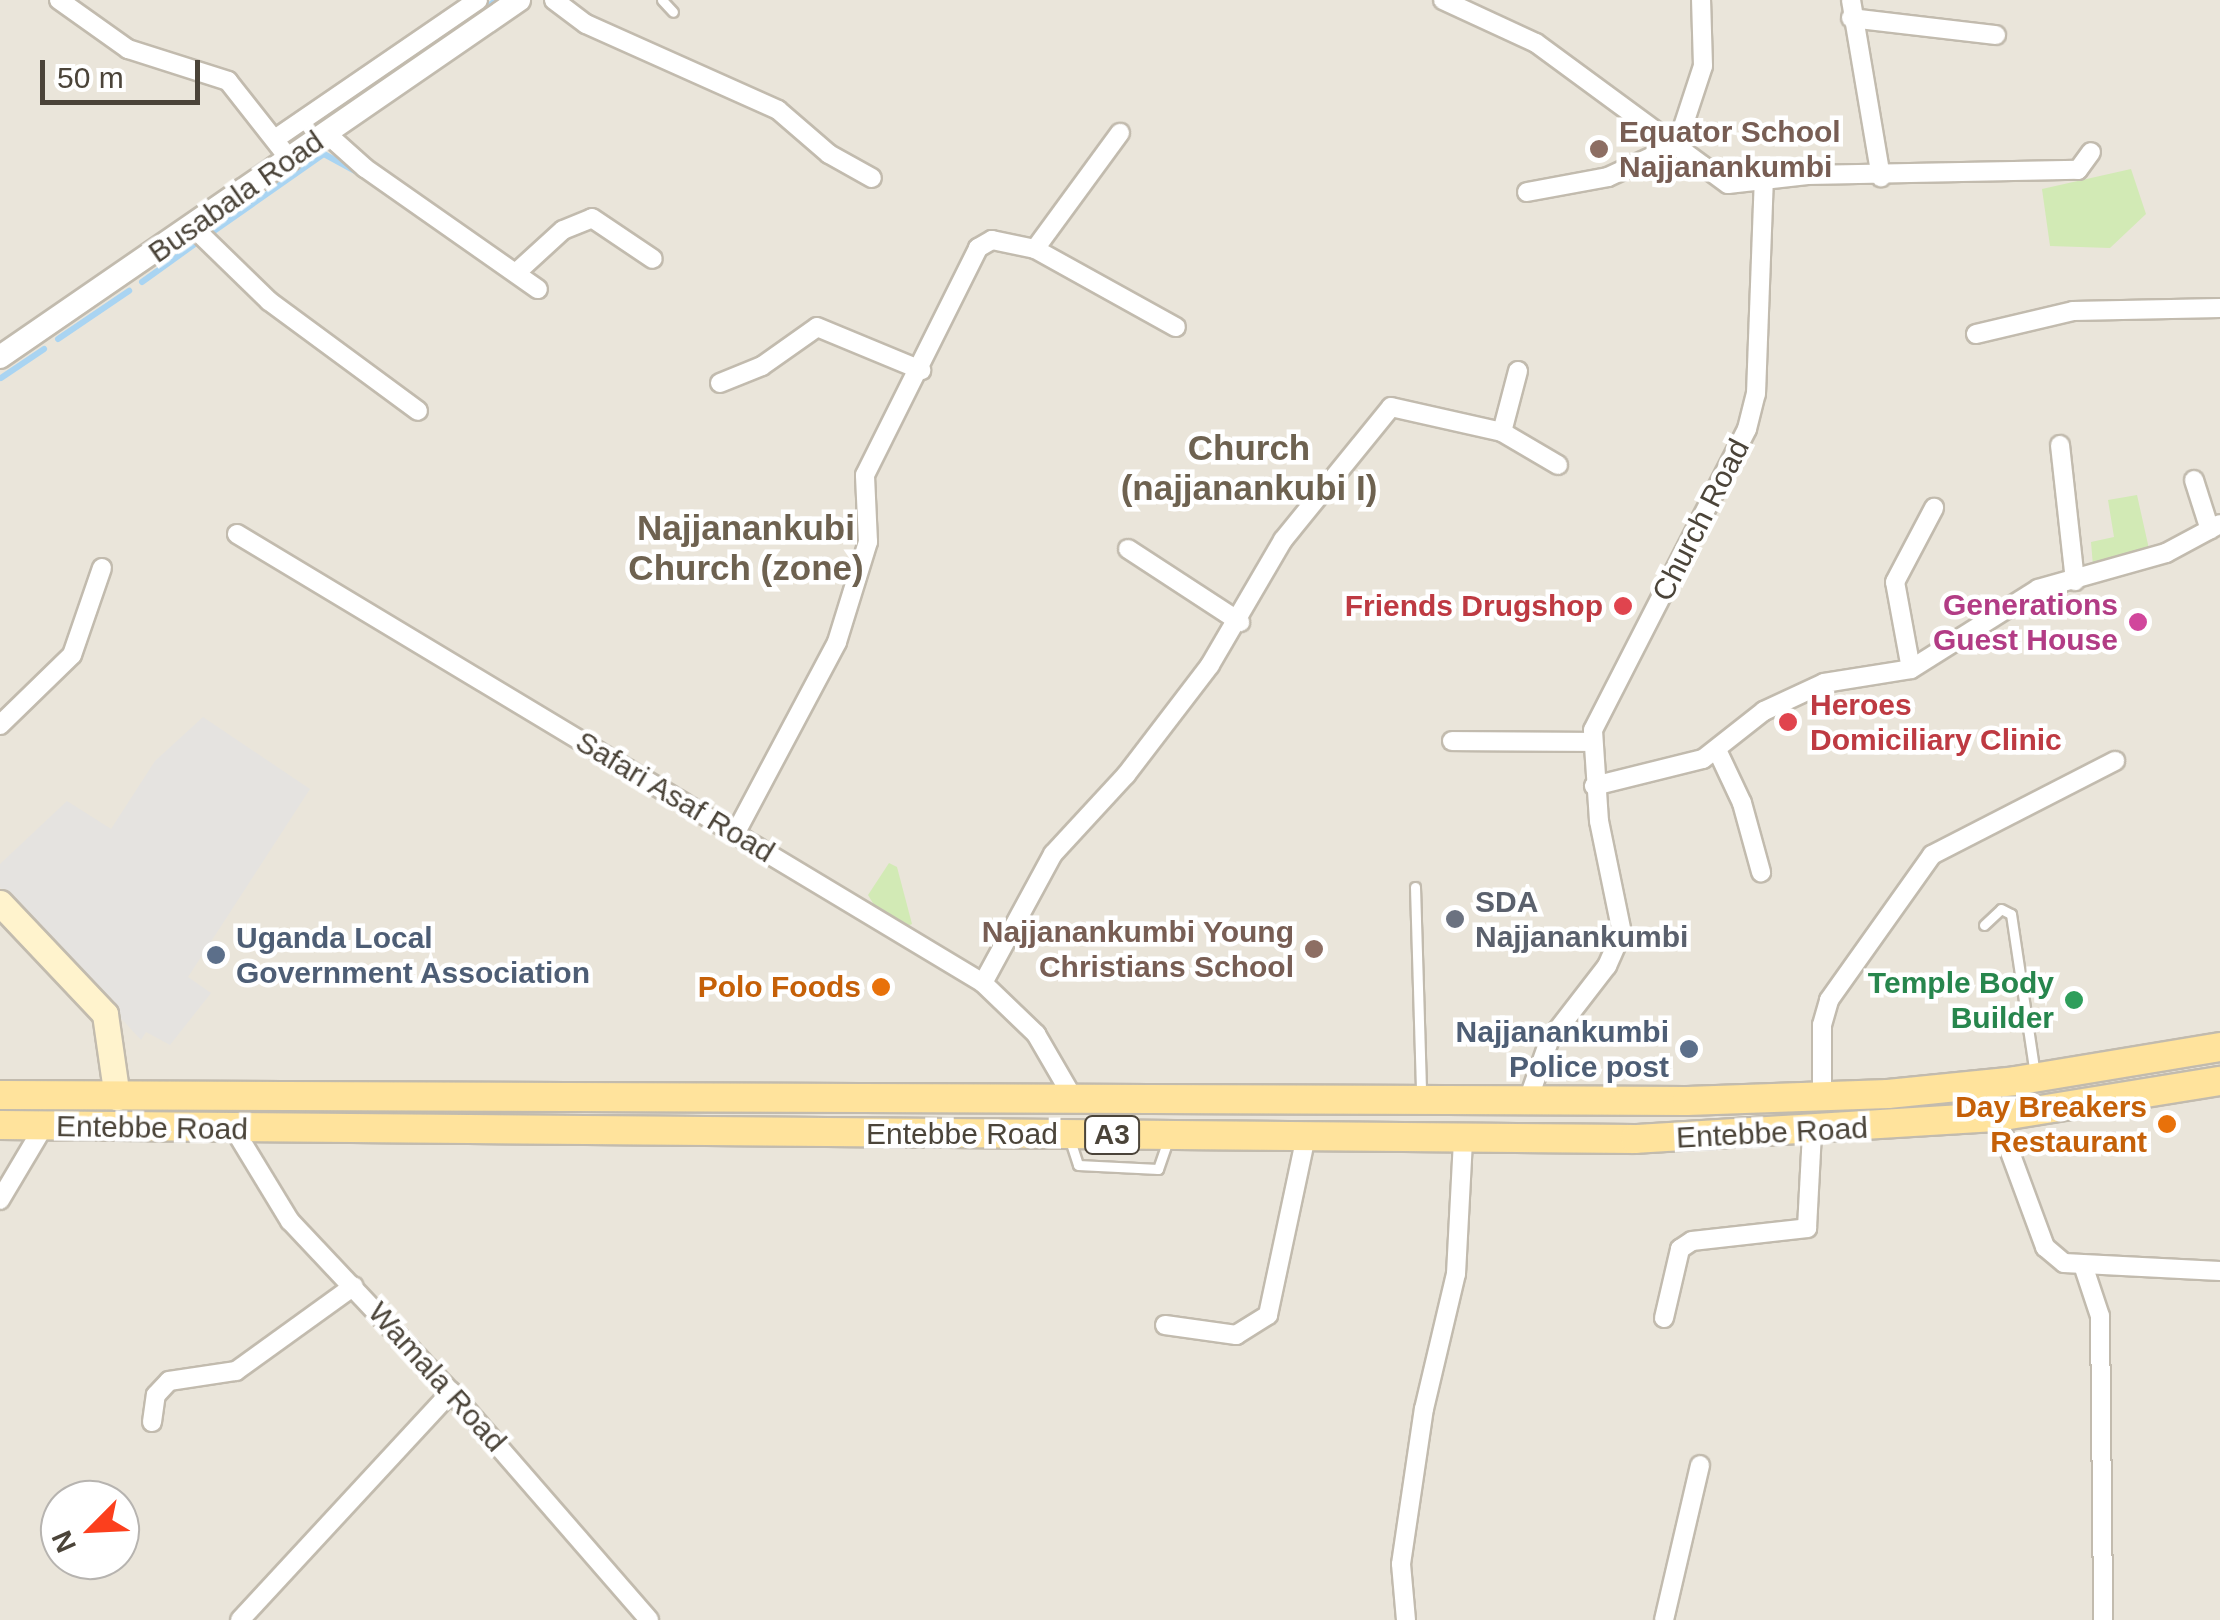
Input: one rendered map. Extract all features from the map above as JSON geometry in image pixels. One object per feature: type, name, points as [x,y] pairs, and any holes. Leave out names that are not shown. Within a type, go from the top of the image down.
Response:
[{"type":"main road","points":[[0,903],[105,1014],[117,1097]]},
{"type":"main road","name":"Entebbe Road","points":[[0,1094],[1421,1102],[1822,1096],[2036,1077],[2220,1047]]},
{"type":"main road","name":"Entebbe Road","points":[[0,1125],[1306,1136],[1463,1141],[1812,1132],[1997,1117],[2220,1080]]},
{"type":"street","points":[[59,0],[128,49],[228,81],[291,161]]},
{"type":"street","points":[[275,139],[478,0]]},
{"type":"street","name":"Busabala Road","points":[[0,357],[194,228],[519,0]]},
{"type":"street","points":[[554,0],[586,24],[778,110],[829,154],[872,178]]},
{"type":"street","points":[[1443,0],[1536,42],[1728,184],[1764,179],[2078,170],[2092,152]]},
{"type":"street","points":[[1527,192],[1608,177],[1677,144],[1703,66],[1701,0]]},
{"type":"street","points":[[1881,177],[1851,9],[1996,35]]},
{"type":"street","points":[[1035,249],[1120,133]]},
{"type":"street","points":[[326,134],[365,168],[538,288]]},
{"type":"street","name":"Church Road","points":[[1528,1100],[1549,1041],[1607,966],[1622,933],[1594,786],[1592,742],[1602,706],[1747,429],[1756,394],[1764,179]]},
{"type":"street","points":[[516,272],[563,230],[592,218],[653,260]]},
{"type":"street","points":[[194,228],[269,301],[418,411]]},
{"type":"street","points":[[735,834],[838,642],[868,542],[865,474],[978,248],[992,240],[1035,249],[1176,327]]},
{"type":"street","points":[[1976,334],[2072,311],[2220,308]]},
{"type":"street","points":[[720,383],[762,366],[802,334],[824,327],[920,370]]},
{"type":"street","points":[[1502,432],[1518,370]]},
{"type":"street","points":[[983,983],[1053,854],[1126,775],[1240,622],[1283,540],[1391,408],[1502,432],[1558,465]]},
{"type":"street","points":[[2060,446],[2075,581]]},
{"type":"street","points":[[1594,786],[1687,766],[1718,752],[1764,711],[1824,682],[1910,669],[1956,646],[2003,607],[2166,553],[2217,527],[2194,480]]},
{"type":"street","points":[[1910,669],[1895,582],[1934,508]]},
{"type":"street","name":"Safari Asaf Road","points":[[237,534],[983,983],[1036,1034],[1074,1100]]},
{"type":"street","points":[[1128,549],[1240,622]]},
{"type":"street","points":[[0,725],[72,655],[102,568]]},
{"type":"street","points":[[1452,741],[1592,742]]},
{"type":"street","points":[[1718,752],[1742,803],[1761,872]]},
{"type":"street","points":[[1822,1096],[1822,1025],[1829,1000],[1932,855],[2115,761]]},
{"type":"street","points":[[1997,1117],[2045,1246],[2084,1268],[2220,1271]]},
{"type":"street","points":[[0,1200],[44,1126]]},
{"type":"street","name":"Wamala Road","points":[[234,1129],[290,1220],[451,1392],[649,1620]]},
{"type":"street","points":[[1664,1318],[1680,1249],[1692,1241],[1807,1228],[1812,1132]]},
{"type":"street","points":[[1165,1325],[1236,1335],[1268,1315],[1306,1136]]},
{"type":"street","points":[[1406,1620],[1402,1564],[1424,1410],[1456,1274],[1463,1141]]},
{"type":"street","points":[[2084,1268],[2100,1316],[2102,1620]]},
{"type":"street","points":[[152,1422],[156,1394],[170,1381],[246,1366],[354,1286]]},
{"type":"street","points":[[240,1620],[451,1392]]},
{"type":"street","points":[[1664,1620],[1700,1465]]},
{"type":"lane","points":[[662,0],[674,12]]},
{"type":"lane","points":[[1414,887],[1421,1102]]},
{"type":"lane","points":[[1984,925],[2001,909],[2011,914],[2036,1077]]},
{"type":"shaded area","points":[[0,0],[2220,0],[2220,1620],[0,1620]]},
{"type":"shaded area","points":[[203,717],[310,789],[188,977],[211,993],[170,1045],[146,1032],[141,1040],[0,887],[0,864],[67,801],[111,829],[155,761]]},
{"type":"green space","points":[[2131,169],[2146,214],[2110,248],[2050,246],[2042,189]]},
{"type":"green space","points":[[2137,495],[2149,549],[2093,566],[2091,542],[2114,537],[2108,500]]},
{"type":"green space","points":[[889,863],[897,867],[912,924],[905,927],[879,913],[868,895]]},
{"type":"waterway","points":[[346,104],[497,0]]},
{"type":"waterway","points":[[211,233],[324,154],[364,176]]},
{"type":"waterway","points":[[142,282],[199,241]]},
{"type":"waterway","points":[[58,339],[129,291]]},
{"type":"waterway","points":[[1,378],[44,349]]},
{"type":"place","name":"Equator School Najjanankumbi","points":[[1599,149]]},
{"type":"place","name":"Friends Drugshop","points":[[1623,606]]},
{"type":"place","name":"Generations Guest House","points":[[2138,622]]},
{"type":"place","name":"Heroes Domiciliary Clinic","points":[[1788,722]]},
{"type":"place","name":"SDA Najjanankumbi","points":[[1455,919]]},
{"type":"place","name":"Najjanankumbi Young Christians School","points":[[1314,949]]},
{"type":"place","name":"Uganda Local Government Association","points":[[216,955]]},
{"type":"place","name":"Polo Foods","points":[[881,987]]},
{"type":"place","name":"Temple Body Builder","points":[[2074,1000]]},
{"type":"place","name":"Najjanankumbi Police post","points":[[1689,1049]]},
{"type":"place","name":"Day Breakers Restaurant","points":[[2167,1124]]},
{"type":"district","name":"Church (najjanankubi I)","points":[[1249,468]]},
{"type":"district","name":"Najjanankubi Church (zone)","points":[[746,548]]}]
